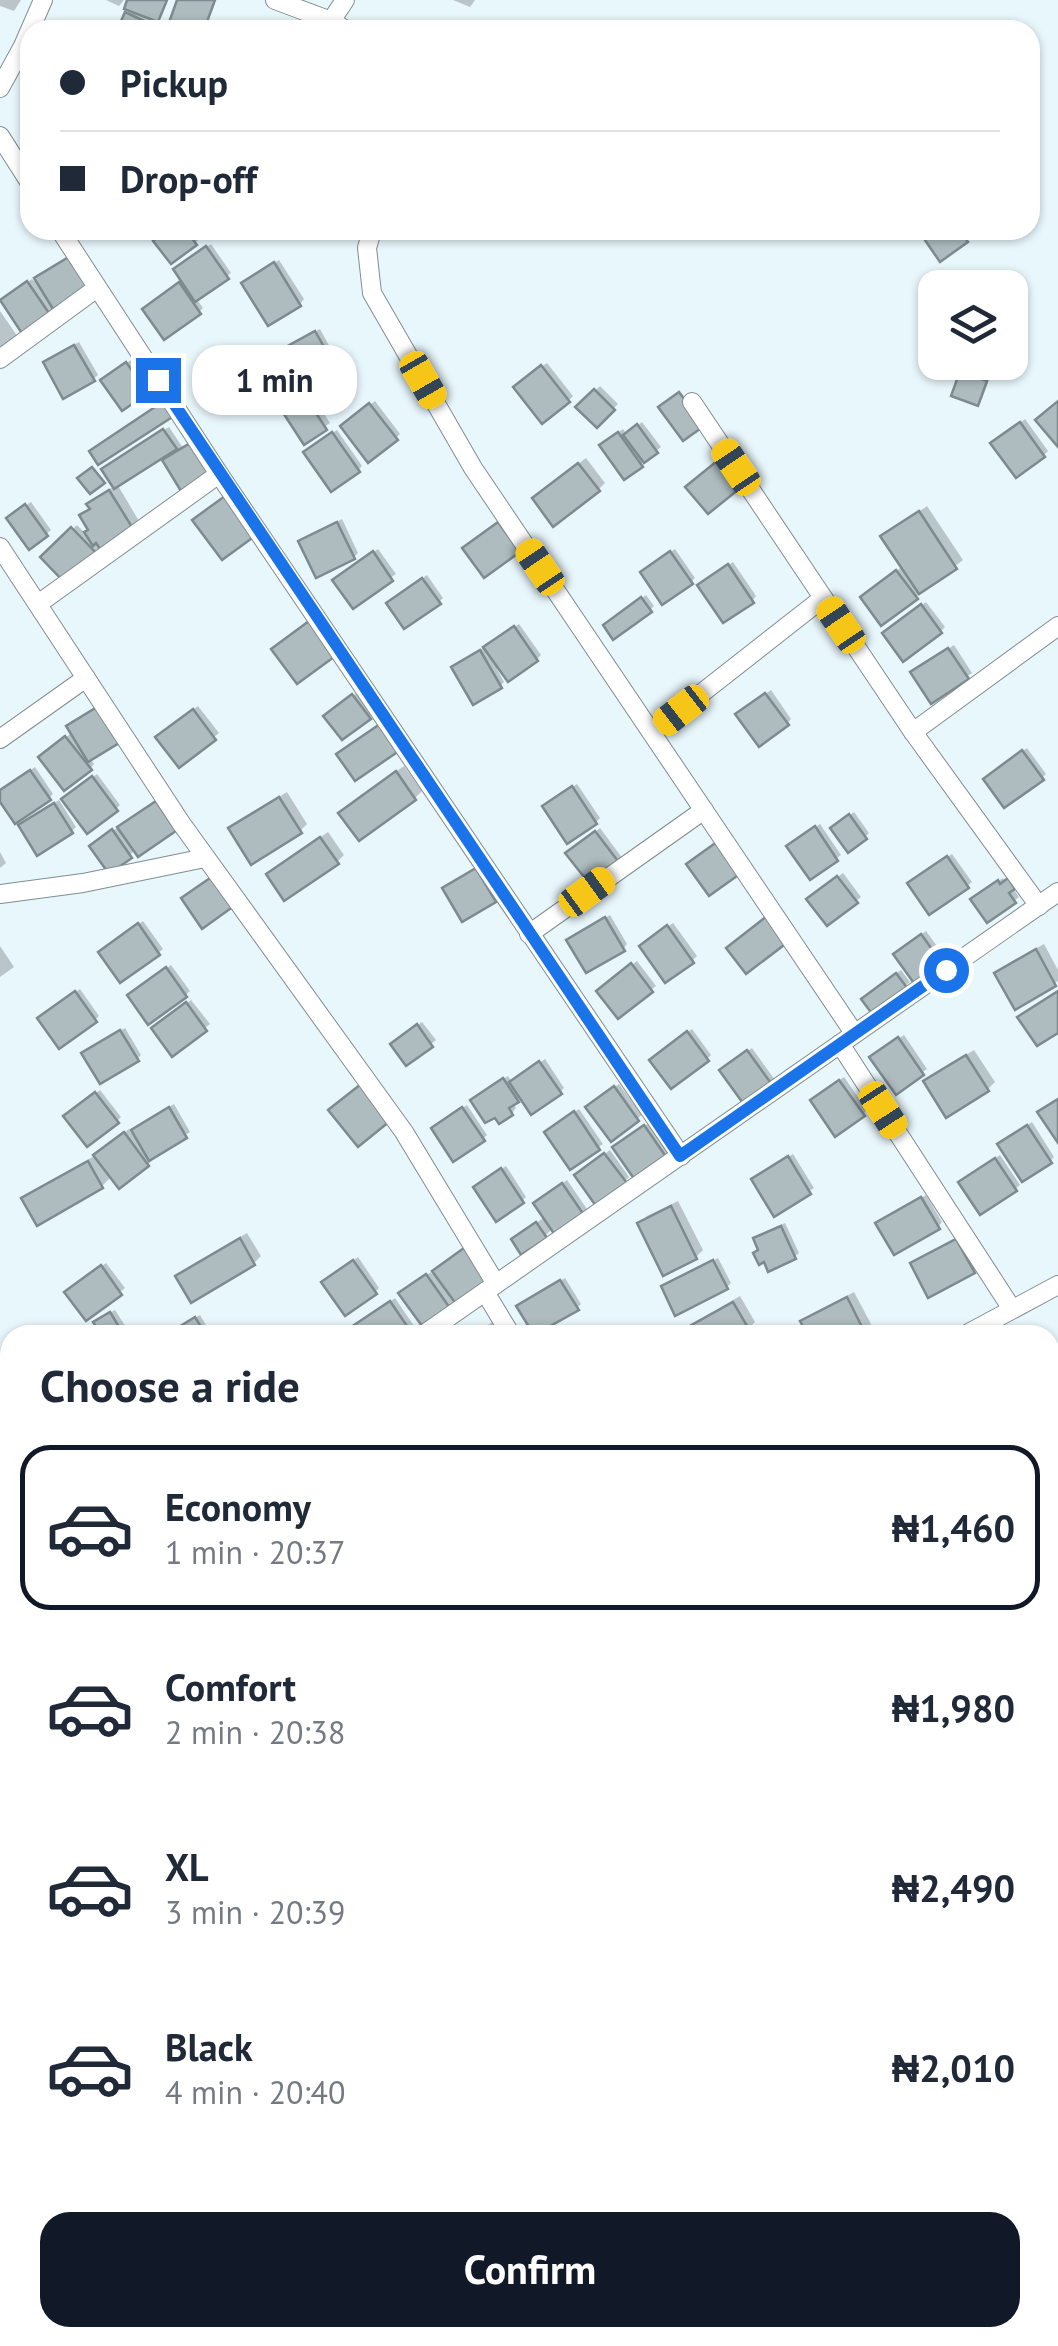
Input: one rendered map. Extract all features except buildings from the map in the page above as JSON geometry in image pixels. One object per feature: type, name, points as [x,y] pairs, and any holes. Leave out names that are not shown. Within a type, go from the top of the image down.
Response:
[{"type":"street","points":[[275,0],[324,20]]},
{"type":"street","points":[[0,88],[20,51]]},
{"type":"street","points":[[0,136],[20,167]]},
{"type":"street","points":[[66,240],[219,474],[680,1156]]},
{"type":"street","points":[[369,240],[372,292],[473,468],[704,810],[1012,1309]]},
{"type":"street","points":[[0,359],[97,288]]},
{"type":"street","points":[[692,402],[913,732],[1038,906]]},
{"type":"street","points":[[38,604],[219,474]]},
{"type":"street","points":[[0,547],[206,858],[404,1132],[507,1325]]},
{"type":"street","points":[[652,732],[823,598]]},
{"type":"street","points":[[913,732],[1058,626]]},
{"type":"street","points":[[0,739],[86,678]]},
{"type":"street","points":[[529,934],[704,810]]},
{"type":"street","points":[[0,894],[83,883],[206,858]]},
{"type":"street","points":[[436,1325],[1058,892]]},
{"type":"street","points":[[984,1325],[1058,1285]]},
{"type":"route","points":[[158,380],[680,1156],[946,970]]}]
